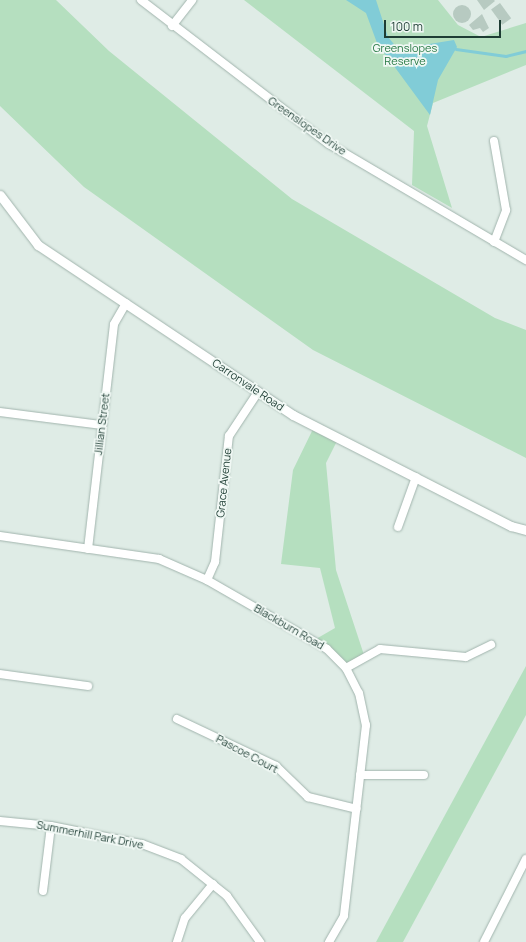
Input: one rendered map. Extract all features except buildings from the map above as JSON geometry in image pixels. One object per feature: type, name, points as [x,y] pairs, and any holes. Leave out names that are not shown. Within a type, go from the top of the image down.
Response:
[{"type":"street","name":"Greenslopes Drive","points":[[141,0],[172,26],[329,144],[526,260]]},
{"type":"street","points":[[172,26],[192,0]]},
{"type":"street","points":[[494,141],[506,210],[494,242]]},
{"type":"street","name":"Carronvale Road","points":[[0,195],[38,245],[293,415],[511,526],[526,530]]},
{"type":"street","name":"Jillian Street","points":[[88,549],[114,324],[126,303]]},
{"type":"street","name":"Grace Avenue","points":[[207,580],[215,562],[229,436],[258,392]]},
{"type":"street","points":[[0,412],[102,425]]},
{"type":"street","points":[[398,527],[416,477]]},
{"type":"street","name":"Blackburn Road","points":[[0,536],[159,559],[207,580],[327,649],[346,668],[359,693],[366,725],[344,916],[329,942]]},
{"type":"street","points":[[346,668],[380,649],[466,657],[491,645]]},
{"type":"street","points":[[0,674],[88,686]]},
{"type":"street","name":"Pascoe Court","points":[[177,719],[276,766],[308,797],[357,809]]},
{"type":"street","points":[[360,775],[424,775]]},
{"type":"street","name":"Summerhill Park Drive","points":[[0,821],[51,826],[142,844],[181,859],[213,884],[239,909],[260,942]]},
{"type":"street","points":[[43,891],[51,826]]},
{"type":"street","points":[[484,942],[526,859]]},
{"type":"street","points":[[177,942],[185,918],[213,884]]},
{"type":"green space","points":[[0,0],[56,0],[109,51],[292,199],[495,318],[526,330],[526,458],[313,350],[84,187],[0,106]]},
{"type":"green space","name":"Greenslopes Reserve","points":[[244,0],[438,0],[458,25],[481,37],[526,23],[526,65],[433,103],[427,126],[452,208],[412,185],[414,131]]},
{"type":"green space","points":[[313,429],[337,441],[326,463],[336,570],[364,655],[346,666],[316,639],[335,628],[320,568],[281,564],[293,470]]},
{"type":"green space","points":[[526,666],[526,715],[403,942],[376,942]]},
{"type":"water","points":[[346,0],[376,0],[388,37],[398,49],[454,40],[457,47],[438,80],[430,115],[377,43],[366,13]]},
{"type":"waterway","points":[[456,49],[506,56],[526,51]]}]
